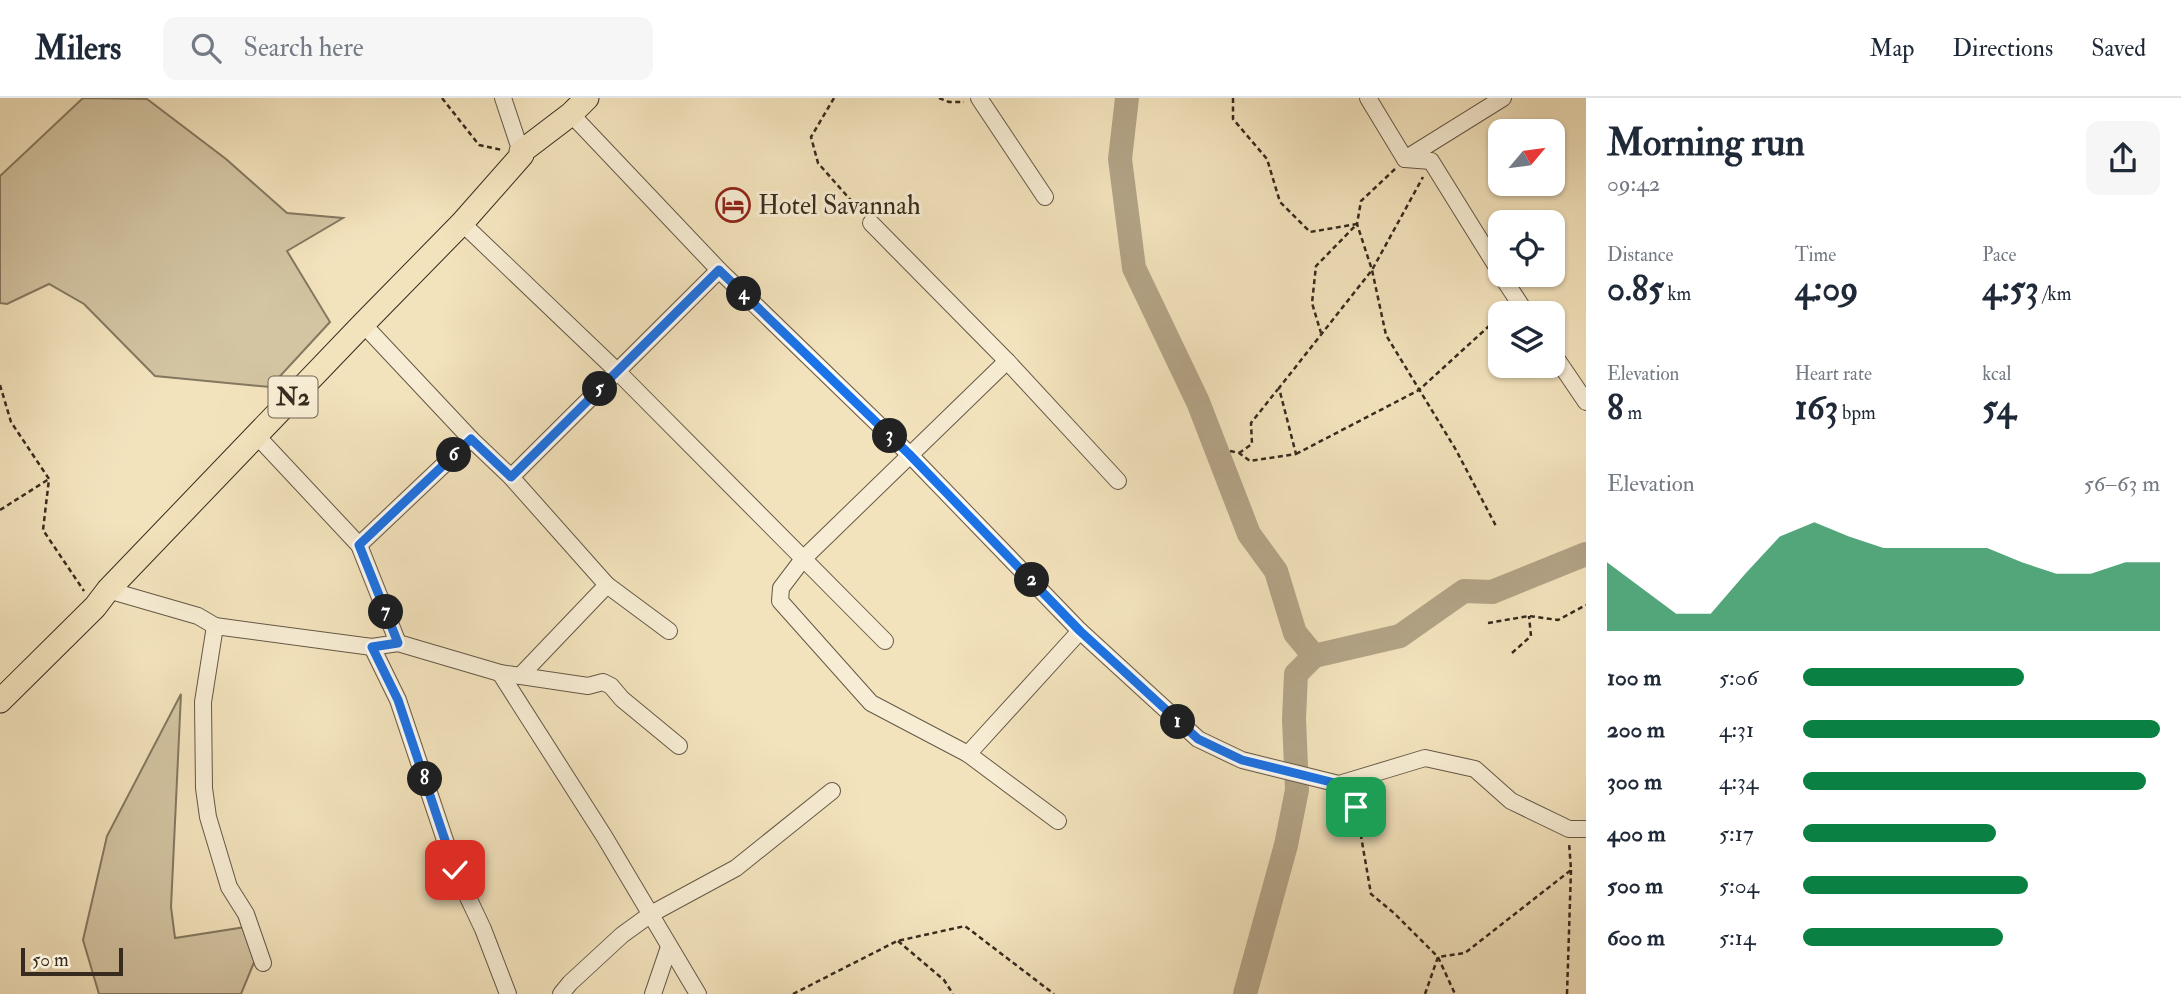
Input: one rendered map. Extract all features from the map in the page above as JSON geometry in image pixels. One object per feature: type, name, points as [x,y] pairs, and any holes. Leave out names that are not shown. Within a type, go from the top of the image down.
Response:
[{"type":"highway","name":"N2","points":[[0,701],[462,223],[522,154],[579,106]]},
{"type":"street","points":[[503,98],[522,154]]},
{"type":"street","points":[[1368,98],[1405,159]]},
{"type":"street","points":[[1405,159],[1503,98]]},
{"type":"street","points":[[980,100],[1045,197]]},
{"type":"street","points":[[579,106],[719,270],[909,454],[1080,631],[1198,739],[1242,760],[1339,784],[1425,758],[1475,769],[1511,801],[1569,829],[1586,830]]},
{"type":"street","points":[[1405,159],[1431,161],[1488,252]]},
{"type":"street","points":[[462,223],[618,372],[885,641]]},
{"type":"street","points":[[871,223],[1007,361],[1118,481]]},
{"type":"street","points":[[511,477],[719,270]]},
{"type":"street","points":[[363,324],[471,439],[511,477],[607,585],[668,631]]},
{"type":"street","points":[[1007,361],[803,559],[781,588],[780,601],[871,703],[968,754],[1058,821]]},
{"type":"street","points":[[1565,371],[1586,402]]},
{"type":"street","points":[[256,435],[359,545],[398,643]]},
{"type":"street","points":[[359,545],[471,439]]},
{"type":"street","points":[[520,676],[607,585]]},
{"type":"street","points":[[101,599],[198,616],[215,626],[372,647],[398,643],[500,673],[588,686],[603,682],[679,746]]},
{"type":"street","points":[[215,626],[203,702],[204,788],[208,817],[229,887],[246,914],[263,963]]},
{"type":"street","points":[[968,754],[1080,631]]},
{"type":"street","points":[[372,647],[398,700],[455,870],[483,929],[508,994]]},
{"type":"street","points":[[500,673],[698,994]]},
{"type":"street","points":[[561,994],[622,935],[651,914],[736,867],[832,791]]},
{"type":"street","points":[[653,994],[669,947]]},
{"type":"path","points":[[442,98],[479,145],[522,154]]},
{"type":"path","points":[[834,98],[811,138],[818,163],[871,223]]},
{"type":"path","points":[[939,98],[948,102],[980,100]]},
{"type":"path","points":[[1233,98],[1233,119],[1267,159],[1280,202],[1310,232],[1357,224]]},
{"type":"path","points":[[1405,159],[1361,201],[1357,224],[1372,270],[1386,335],[1456,450],[1497,528]]},
{"type":"path","points":[[1239,453],[1252,444],[1251,423],[1372,270],[1431,161]]},
{"type":"path","points":[[1321,335],[1312,303],[1316,266],[1357,224]]},
{"type":"path","points":[[1230,451],[1239,453],[1250,461],[1296,454],[1419,390],[1488,328]]},
{"type":"path","points":[[0,385],[11,422],[49,479],[43,530],[101,599]]},
{"type":"path","points":[[1279,388],[1296,454]]},
{"type":"path","points":[[0,510],[49,479]]},
{"type":"path","points":[[1488,623],[1528,616],[1558,620],[1586,605]]},
{"type":"path","points":[[1512,653],[1531,636],[1528,616]]},
{"type":"path","points":[[1339,784],[1356,807],[1371,894],[1394,913],[1437,957],[1455,994]]},
{"type":"path","points":[[1567,994],[1571,870],[1569,829]]},
{"type":"path","points":[[1437,957],[1465,953],[1571,870]]},
{"type":"path","points":[[793,994],[897,941],[965,926],[1054,994]]},
{"type":"path","points":[[897,941],[944,980],[953,994]]},
{"type":"path","points":[[1425,994],[1437,957]]},
{"type":"shaded area","points":[[83,98],[147,99],[226,159],[287,213],[343,218],[287,251],[330,322],[270,387],[155,376],[84,304],[49,284],[7,304],[0,303],[0,176]]},
{"type":"shaded area","points":[[181,694],[171,907],[175,938],[252,926],[255,960],[241,994],[99,994],[83,940],[107,836]]},
{"type":"waterway","points":[[1127,98],[1120,159],[1134,268],[1198,402],[1249,534],[1276,571],[1295,633],[1314,656]]},
{"type":"waterway","points":[[1245,994],[1286,845],[1297,790],[1294,719],[1296,674],[1314,656],[1400,636],[1464,591],[1492,592],[1586,554]]},
{"type":"place","name":"Hotel Savannah","points":[[733,205]]},
{"type":"route","points":[[455,870],[398,700],[372,647],[398,643],[359,545],[471,439],[511,477],[719,270],[909,454],[1080,631],[1198,739],[1242,760],[1339,784],[1356,807]]}]
